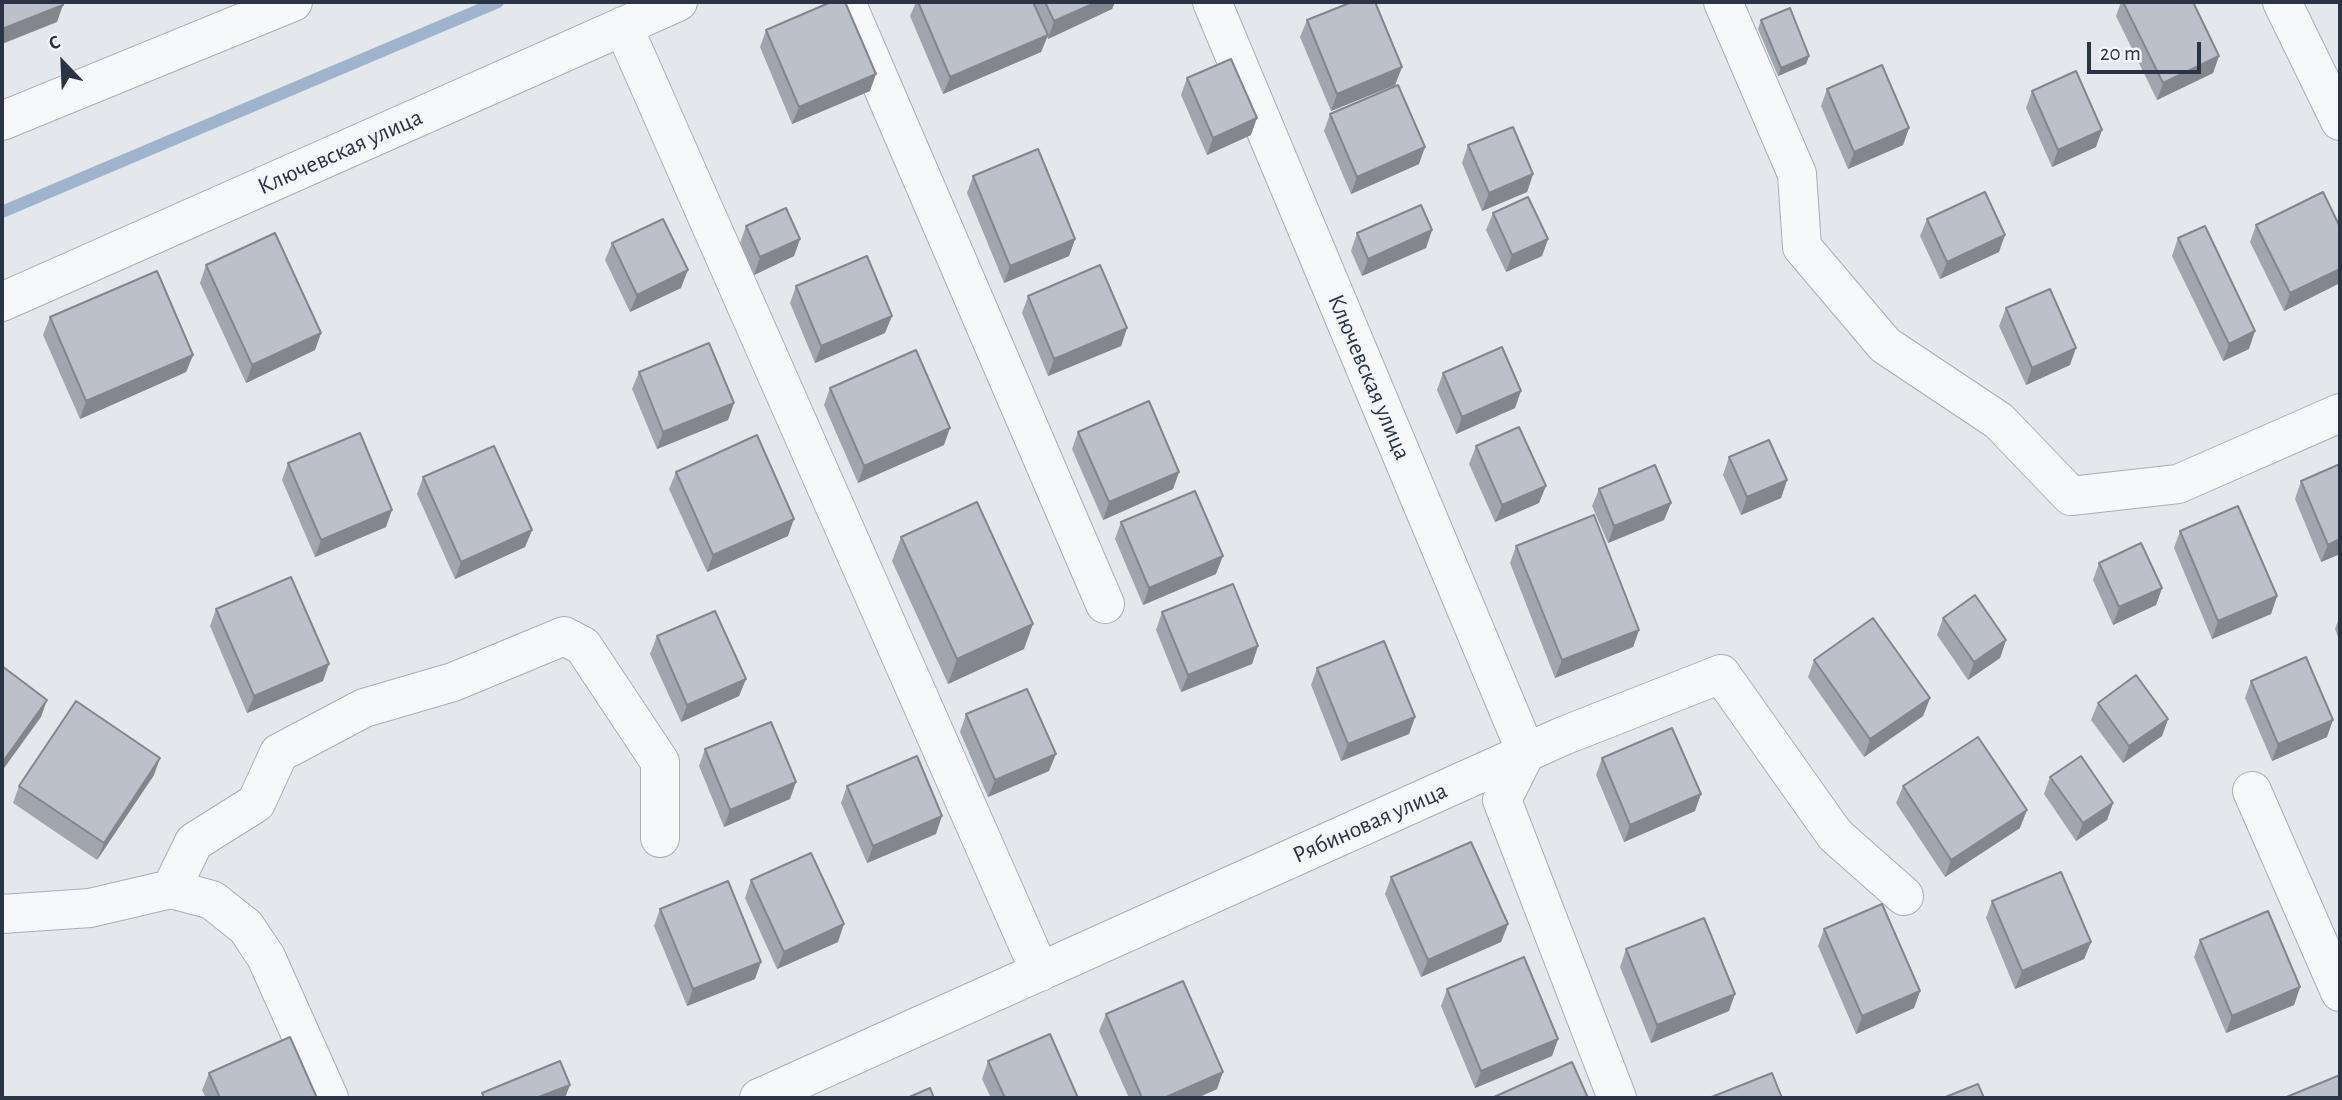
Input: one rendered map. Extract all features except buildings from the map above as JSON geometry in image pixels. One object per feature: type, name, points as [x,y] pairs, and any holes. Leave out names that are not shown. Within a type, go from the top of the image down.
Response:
[{"type":"street","points":[[2,121],[293,2]]},
{"type":"street","name":"Ключевская улица","points":[[2,302],[678,2]]},
{"type":"street","points":[[846,2],[1105,604]]},
{"type":"street","name":"Ключевская улица","points":[[1212,2],[1526,752]]},
{"type":"street","points":[[1723,2],[1797,174],[1802,247],[1885,345],[1999,421],[2071,496],[2178,484],[2340,413]]},
{"type":"street","points":[[2282,2],[2340,121]]},
{"type":"street","points":[[623,26],[1040,972]]},
{"type":"street","points":[[171,889],[194,842],[256,803],[279,753],[365,708],[453,682],[564,636],[583,646],[660,762],[660,838]]},
{"type":"street","name":"Рябиновая улица","points":[[759,1098],[1526,752],[1721,674],[1835,835],[1904,896]]},
{"type":"street","points":[[1526,752],[1502,800],[1617,1098]]},
{"type":"street","points":[[2252,792],[2340,992]]},
{"type":"street","points":[[2,914],[90,908],[171,889],[212,900],[246,927],[266,957],[329,1098]]},
{"type":"waterway","points":[[2,212],[498,2]]}]
